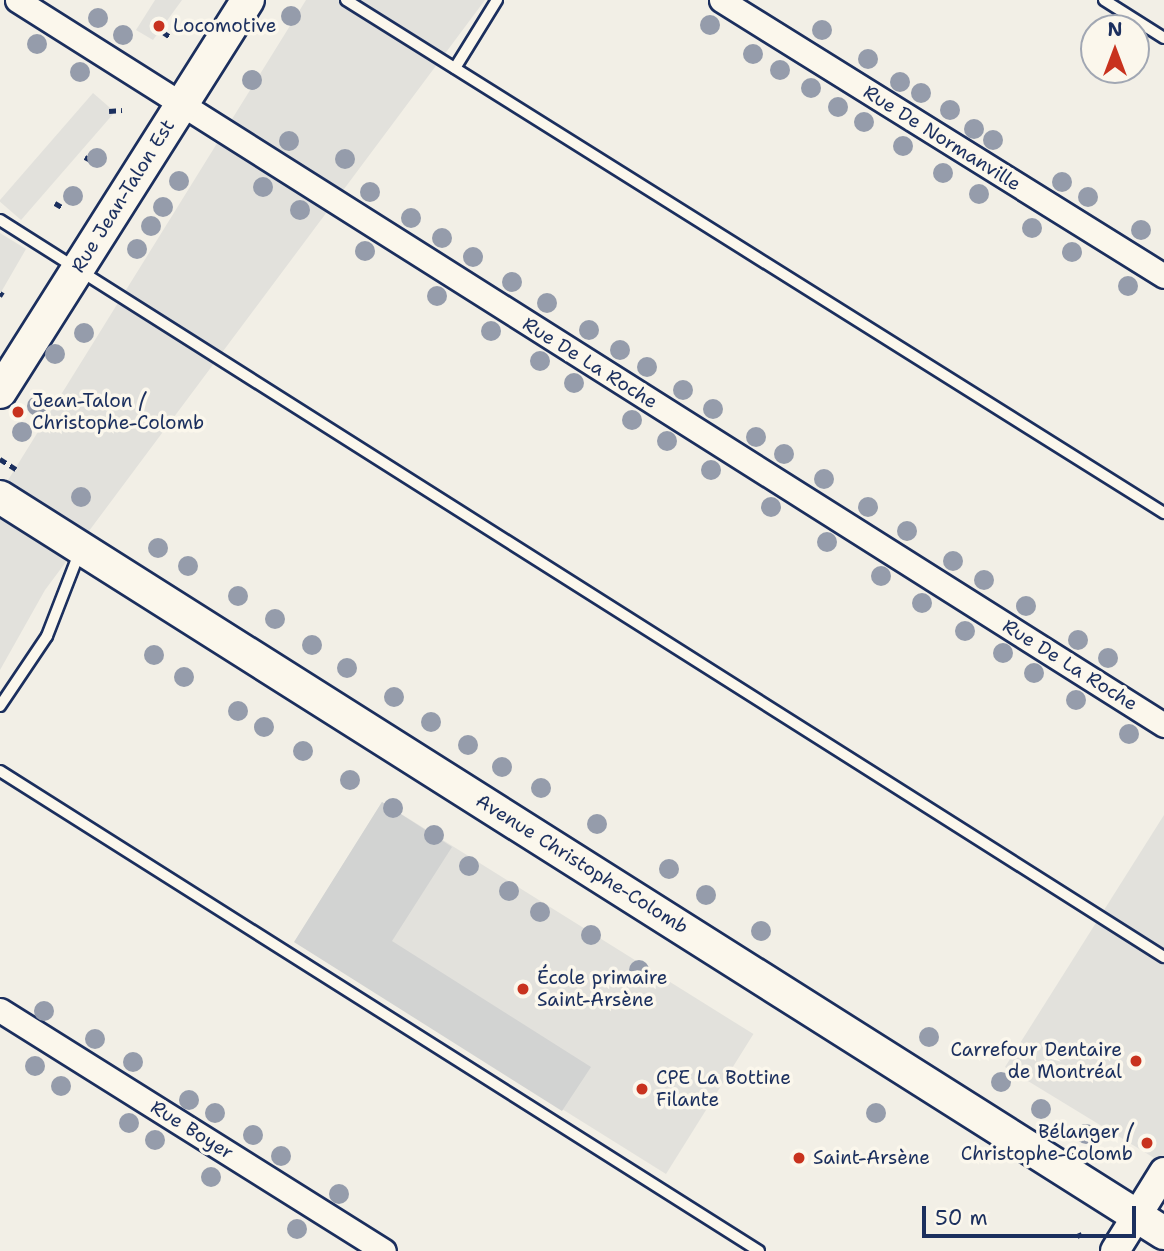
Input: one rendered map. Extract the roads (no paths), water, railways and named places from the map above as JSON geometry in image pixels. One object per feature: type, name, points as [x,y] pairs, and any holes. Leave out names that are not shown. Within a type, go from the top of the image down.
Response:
[{"type":"main road","name":"Rue Jean-Talon Est","points":[[0,392],[248,0]]},
{"type":"main road","name":"Avenue Christophe-Colomb","points":[[0,497],[1164,1233]]},
{"type":"street","name":"Rue De La Roche","points":[[17,0],[1164,725]]},
{"type":"street","name":"Rue De Normanville","points":[[721,0],[1164,276]]},
{"type":"street","name":"Rue Boyer","points":[[0,1010],[384,1251]]},
{"type":"street","points":[[1115,1251],[1164,1172]]},
{"type":"lane","points":[[346,0],[1164,513]]},
{"type":"lane","points":[[455,68],[497,0]]},
{"type":"lane","points":[[1104,0],[1164,38]]},
{"type":"lane","points":[[0,220],[1164,957]]},
{"type":"lane","points":[[0,706],[47,636],[81,548]]},
{"type":"lane","points":[[0,771],[759,1251]]},
{"type":"place","name":"Locomotive","points":[[159,26]]},
{"type":"place","name":"Jean-Talon / Christophe-Colomb","points":[[18,412]]},
{"type":"place","name":"École primaire Saint-Arsène","points":[[523,989]]},
{"type":"place","name":"Carrefour Dentaire de Montréal","points":[[1136,1061]]},
{"type":"place","name":"CPE La Bottine Filante","points":[[642,1089]]},
{"type":"place","name":"Bélanger / Christophe-Colomb","points":[[1147,1143]]},
{"type":"place","name":"Saint-Arsène","points":[[799,1158]]}]
